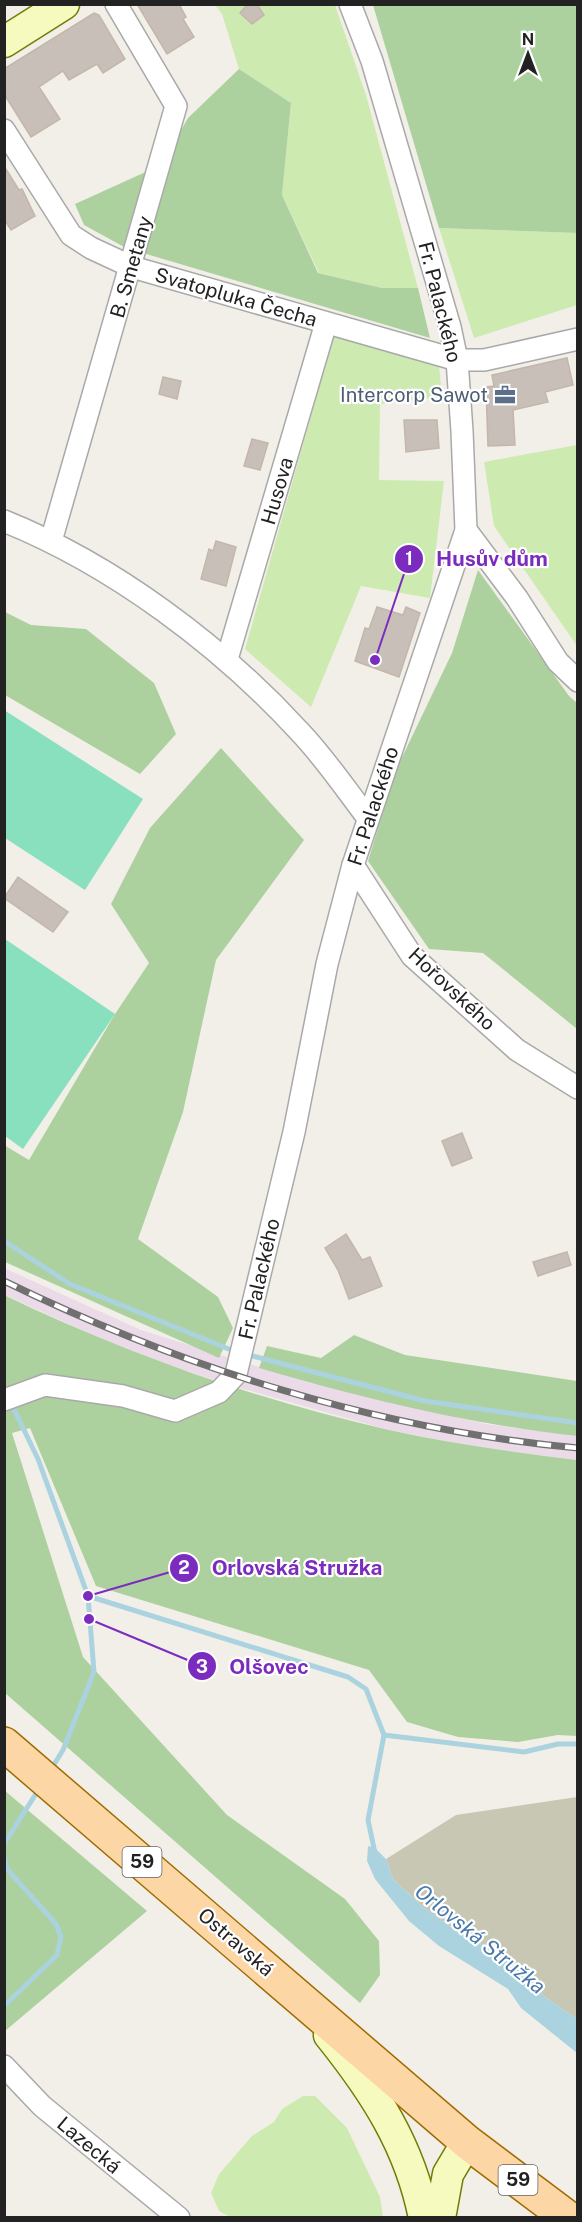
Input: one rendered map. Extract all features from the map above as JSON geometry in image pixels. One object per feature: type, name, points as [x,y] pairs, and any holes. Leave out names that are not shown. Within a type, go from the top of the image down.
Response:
[{"type":"main road","name":"Ostravská","points":[[4,1744],[467,2142]]},
{"type":"main road","name":"59","points":[[467,2142],[568,2217]]},
{"type":"street","points":[[4,42],[64,4]]},
{"type":"street","name":"B. Smetany","points":[[51,541],[132,267],[176,106],[117,4]]},
{"type":"street","name":"Fr. Palackého","points":[[4,1400],[45,1385],[123,1396],[175,1412],[219,1392],[236,1374],[294,1132],[327,964],[353,865],[367,817],[466,530],[456,360],[445,307],[372,62],[350,4]]},
{"type":"street","name":"Svatopluka Čecha","points":[[4,130],[71,235],[91,248],[132,267],[456,360],[484,360],[578,339]]},
{"type":"street","name":"Husova","points":[[227,659],[326,323]]},
{"type":"street","points":[[4,521],[51,541],[125,586],[227,659],[300,732],[367,817]]},
{"type":"street","points":[[466,530],[517,598],[558,662],[578,681]]},
{"type":"street","name":"Hořovského","points":[[353,865],[412,956],[517,1050],[578,1088]]},
{"type":"street","points":[[279,1979],[346,2055],[392,2123],[405,2153],[424,2217]]},
{"type":"street","name":"Lazecká","points":[[4,2066],[42,2106],[179,2217]]},
{"type":"street","points":[[440,2217],[448,2174],[467,2142]]},
{"type":"street","points":[[458,2217],[466,2182],[467,2142]]},
{"type":"shaded area","points":[[4,1268],[141,1330],[310,1383],[486,1424],[577,1436],[577,1460],[482,1448],[389,1430],[233,1386],[132,1353],[5,1295]]},
{"type":"shaded area","points":[[577,1797],[577,2019],[545,1997],[529,1979],[517,1972],[506,1957],[457,1931],[424,1908],[393,1879],[386,1859],[456,1815]]},
{"type":"green space","points":[[215,5],[335,5],[366,95],[418,288],[382,288],[319,273],[282,195],[291,103],[239,69],[222,14]]},
{"type":"green space","points":[[373,5],[577,5],[577,233],[439,228]]},
{"type":"green space","points":[[239,69],[291,103],[282,195],[318,273],[382,288],[418,288],[430,338],[126,248],[84,225],[75,204],[161,165],[188,118]]},
{"type":"green space","points":[[439,228],[577,233],[577,305],[474,338]]},
{"type":"green space","points":[[334,335],[439,366],[442,397],[380,404],[379,480],[444,481],[430,598],[361,586],[311,707],[245,649]]},
{"type":"green space","points":[[578,445],[577,646],[494,526],[484,462]]},
{"type":"green space","points":[[478,570],[569,696],[577,703],[577,1029],[483,953],[429,949],[368,861],[396,770],[452,653]]},
{"type":"green space","points":[[5,612],[31,625],[86,629],[154,683],[176,734],[140,774],[5,695]]},
{"type":"green space","points":[[4,710],[143,799],[85,890],[5,838]]},
{"type":"green space","points":[[221,748],[304,840],[216,960],[183,1112],[138,1239],[218,1297],[233,1328],[219,1358],[5,1262],[4,1145],[29,1160],[115,1014],[149,963],[111,904],[150,828]]},
{"type":"green space","points":[[5,939],[115,1014],[23,1149],[5,1136]]},
{"type":"green space","points":[[4,1295],[50,1317],[145,1356],[290,1405],[412,1435],[577,1460],[577,1736],[558,1735],[518,1742],[458,1737],[407,1722],[369,1670],[96,1586],[30,1428],[12,1433],[83,1657],[227,1815],[345,1899],[379,1941],[380,1975],[360,2003],[5,1693]]},
{"type":"green space","points":[[354,1335],[405,1355],[577,1381],[577,1436],[497,1425],[417,1409],[259,1368],[267,1346],[321,1358]]},
{"type":"green space","points":[[4,1790],[147,1911],[5,2031],[4,2030]]},
{"type":"green space","points":[[303,2096],[315,2096],[347,2128],[380,2197],[383,2217],[232,2218],[219,2211],[211,2193],[219,2174],[252,2136],[274,2122],[282,2109]]},
{"type":"water","points":[[368,1846],[375,1848],[386,1859],[393,1879],[424,1908],[457,1931],[506,1957],[517,1972],[529,1979],[545,1997],[577,2019],[577,2053],[521,2008],[508,1989],[439,1946],[409,1921],[375,1879],[367,1861]]},
{"type":"building","points":[[137,4],[179,4],[186,17],[183,19],[194,37],[167,54]]},
{"type":"building","points":[[248,4],[257,4],[264,15],[252,24],[240,13]]},
{"type":"building","points":[[94,13],[99,15],[125,59],[103,73],[97,64],[69,80],[63,71],[39,87],[60,119],[31,137],[4,94],[4,69]]},
{"type":"building","points":[[4,166],[19,190],[22,189],[35,216],[11,230],[4,219]]},
{"type":"building","points":[[567,358],[573,385],[545,392],[548,402],[513,410],[515,445],[488,446],[486,387],[494,386],[492,375]]},
{"type":"building","points":[[163,377],[181,381],[177,399],[159,394]]},
{"type":"building","points":[[404,420],[437,420],[439,448],[406,452]]},
{"type":"building","points":[[252,439],[268,443],[260,470],[244,466]]},
{"type":"building","points":[[216,541],[236,547],[226,586],[201,579],[209,549],[213,551]]},
{"type":"building","points":[[377,607],[403,615],[406,607],[420,613],[399,677],[355,661],[365,628],[369,629]]},
{"type":"building","points":[[18,877],[68,912],[53,932],[4,898]]},
{"type":"building","points":[[462,1133],[472,1158],[452,1166],[442,1141]]},
{"type":"building","points":[[346,1234],[362,1260],[370,1257],[382,1286],[349,1299],[338,1270],[325,1248]]},
{"type":"building","points":[[567,1252],[571,1265],[538,1276],[533,1262]]},
{"type":"waterway","points":[[4,1241],[70,1284],[236,1352]]},
{"type":"waterway","points":[[245,1354],[425,1401],[578,1423]]},
{"type":"waterway","name":"Orlovská Stružka","points":[[11,1403],[38,1459],[88,1596],[348,1677],[366,1689],[384,1735],[368,1820],[375,1853]]},
{"type":"waterway","points":[[50,1771],[63,1750],[94,1672],[88,1596]]},
{"type":"waterway","points":[[384,1735],[524,1752],[558,1744],[578,1744]]},
{"type":"waterway","points":[[4,1844],[39,1789]]},
{"type":"waterway","points":[[4,1856],[7,1869],[56,1924],[61,1937],[57,1955],[4,2006]]},
{"type":"railway","points":[[4,1281],[141,1341],[284,1390],[430,1427],[578,1448]]},
{"type":"place","name":"Intercorp Sawot","points":[[505,395]]},
{"type":"place","name":"Husův dům","points":[[375,660]]},
{"type":"place","name":"Orlovská Stružka","points":[[88,1596]]},
{"type":"place","name":"Olšovec","points":[[89,1619]]}]
